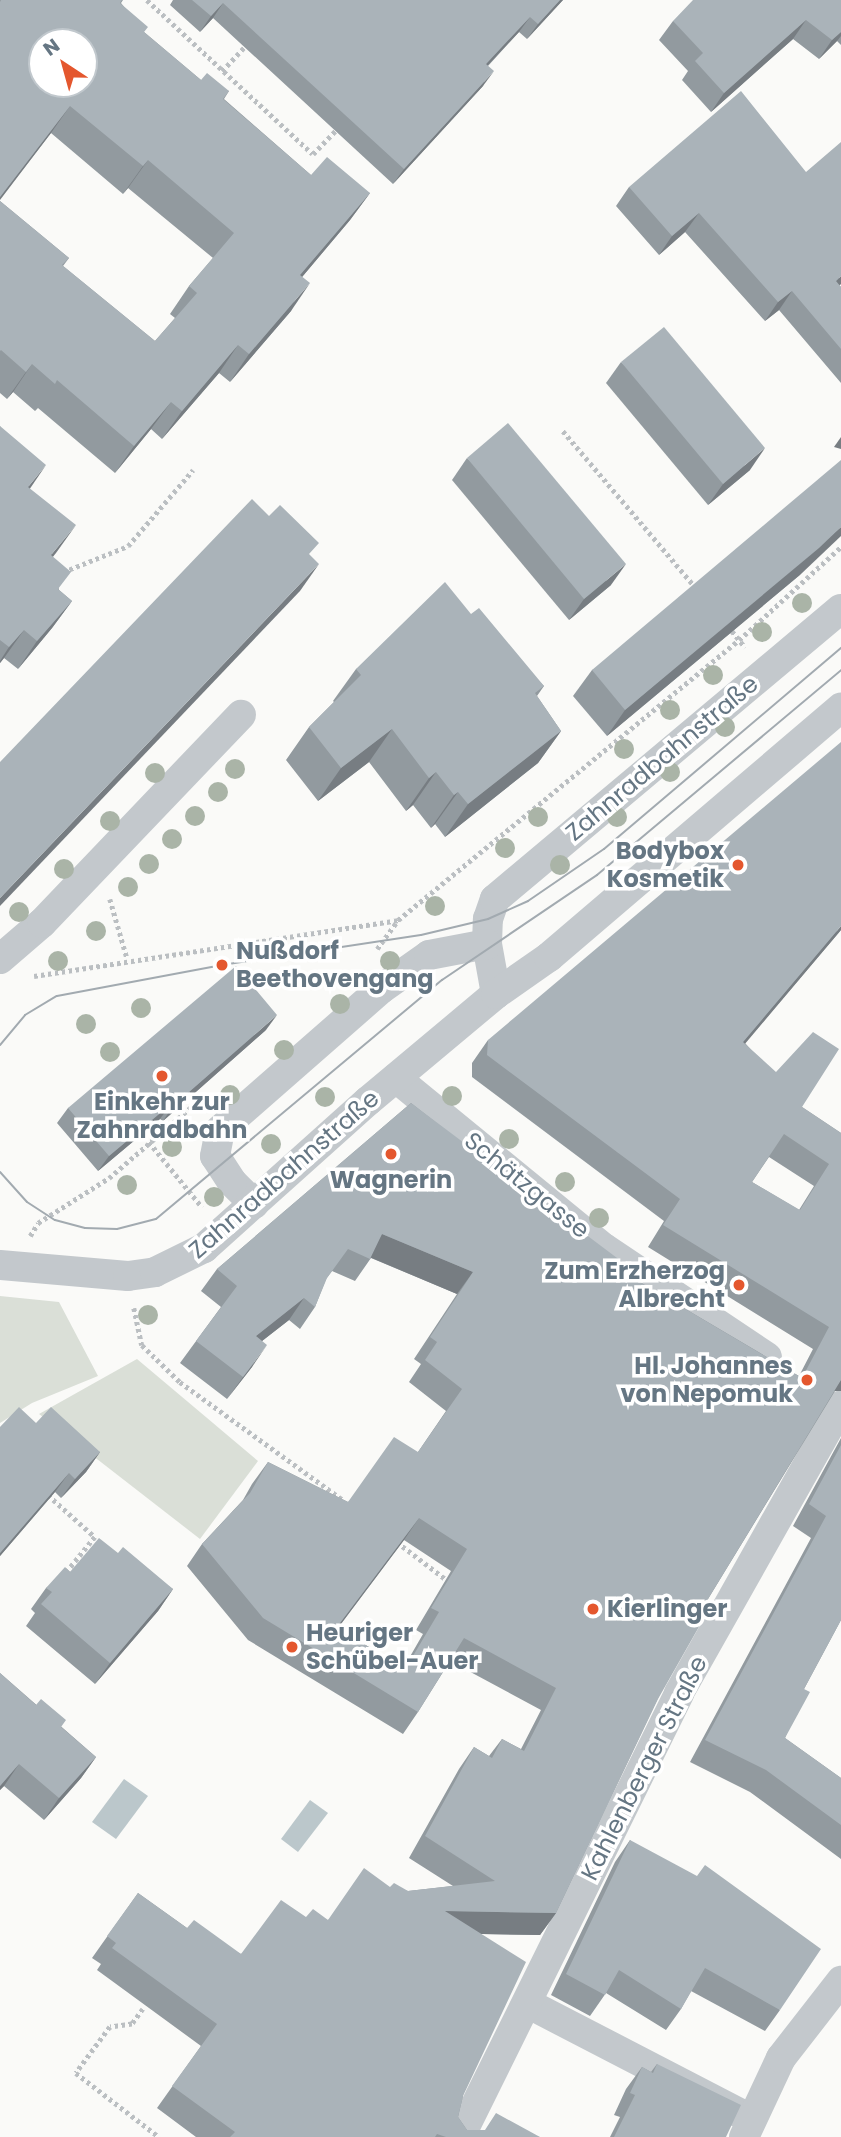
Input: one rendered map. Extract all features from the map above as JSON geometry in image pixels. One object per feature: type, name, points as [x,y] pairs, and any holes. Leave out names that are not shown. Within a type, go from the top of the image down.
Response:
[{"type":"street","name":"Zahnradbahnstraße","points":[[496,994],[488,944],[488,919],[506,888],[841,609]]},
{"type":"street","name":"Zahnradbahnstraße","points":[[0,1265],[128,1276],[183,1261],[254,1204],[396,1078],[496,994],[549,957],[841,708]]},
{"type":"street","points":[[7,954],[241,715]]},
{"type":"street","points":[[254,1204],[232,1182],[215,1156],[220,1130],[381,989],[429,955],[488,944]]},
{"type":"street","name":"Schätzgasse","points":[[396,1078],[604,1248],[767,1357]]},
{"type":"street","name":"Kahlenberger Straße","points":[[460,2137],[678,1693],[841,1406]]},
{"type":"street","points":[[527,2003],[746,2128],[781,2058],[841,1981]]},
{"type":"path","points":[[146,0],[313,154],[349,116]]},
{"type":"path","points":[[222,71],[251,40]]},
{"type":"path","points":[[563,431],[699,592]]},
{"type":"path","points":[[55,581],[64,571],[128,546],[193,470]]},
{"type":"path","points":[[7,954],[29,976],[127,958],[398,920],[739,639],[841,547]]},
{"type":"path","points":[[99,863],[127,958]]},
{"type":"path","points":[[30,1236],[38,1223],[109,1178],[149,1142],[208,1214]]},
{"type":"path","points":[[128,1276],[142,1345],[180,1382],[355,1509]]},
{"type":"path","points":[[38,1487],[95,1538],[64,1575]]},
{"type":"path","points":[[387,1534],[452,1584]]},
{"type":"path","points":[[143,2009],[132,2024],[110,2026],[76,2073],[159,2137]]},
{"type":"shaded area","points":[[0,1296],[59,1302],[98,1376],[32,1403],[0,1423]]},
{"type":"shaded area","points":[[137,1359],[258,1461],[200,1539],[39,1414]]},
{"type":"shaded area","points":[[124,1779],[148,1796],[116,1839],[92,1822]]},
{"type":"shaded area","points":[[310,1800],[328,1813],[298,1852],[281,1839]]},
{"type":"building","points":[[1,0],[122,0],[120,3],[148,27],[144,32],[201,80],[207,73],[229,91],[223,99],[311,175],[327,157],[370,193],[300,275],[310,283],[249,354],[238,345],[182,411],[171,402],[134,446],[57,380],[55,384],[32,364],[26,372],[0,351],[0,201],[69,258],[62,265],[155,341],[197,293],[189,286],[234,233],[148,160],[143,166],[70,106],[0,197]]},
{"type":"building","points":[[192,0],[560,0],[538,24],[530,17],[486,64],[494,71],[404,169],[223,3],[211,16]]},
{"type":"building","points":[[693,0],[841,0],[841,32],[832,40],[806,20],[724,93],[695,61],[703,53],[673,21]]},
{"type":"building","points":[[741,91],[806,172],[841,142],[841,276],[836,281],[841,287],[841,349],[792,291],[778,302],[699,213],[672,236],[629,187]]},
{"type":"building","points":[[664,327],[765,448],[723,484],[621,362]]},
{"type":"building","points":[[508,423],[626,564],[584,599],[467,458]]},
{"type":"building","points":[[0,426],[46,465],[28,487],[76,525],[51,555],[71,572],[58,589],[72,601],[37,641],[24,630],[9,647],[0,640]]},
{"type":"building","points":[[841,460],[841,527],[625,710],[592,670]]},
{"type":"building","points":[[252,499],[269,516],[280,505],[319,543],[309,554],[319,564],[0,898],[0,762]]},
{"type":"building","points":[[445,582],[471,614],[479,608],[544,686],[535,693],[561,731],[468,804],[458,792],[454,795],[436,772],[429,778],[392,729],[341,768],[309,727],[361,675],[356,669]]},
{"type":"building","points":[[841,742],[841,926],[743,1042],[776,1072],[813,1032],[839,1049],[802,1107],[841,1133],[841,1380],[694,1622],[700,1625],[658,1699],[556,1913],[445,1911],[526,1962],[463,2096],[458,2117],[467,2130],[485,2130],[496,2113],[540,2137],[446,2137],[437,2134],[435,2137],[230,2137],[235,2132],[172,2086],[217,2024],[112,1948],[116,1943],[107,1936],[138,1893],[187,1928],[194,1920],[241,1954],[281,1900],[306,1917],[313,1909],[328,1920],[364,1868],[390,1887],[394,1883],[408,1891],[495,1881],[425,1836],[474,1747],[492,1758],[502,1739],[524,1751],[556,1688],[464,1638],[418,1712],[263,1618],[202,1544],[250,1493],[268,1462],[348,1502],[394,1437],[418,1452],[462,1389],[425,1360],[437,1342],[430,1337],[473,1272],[382,1234],[370,1259],[348,1249],[327,1278],[315,1307],[304,1298],[256,1336],[267,1345],[243,1377],[196,1341],[237,1286],[217,1269],[411,1103],[633,1270],[633,1278],[802,1378],[829,1327],[663,1225],[680,1199],[487,1055],[488,1040]],"holes":[[[784,1134],[829,1164],[800,1210],[752,1182]],[[419,1518],[467,1549],[431,1608],[439,1612],[410,1661],[401,1656],[396,1664],[337,1627]]]},
{"type":"building","name":"Einkehr zur Zahnradbahn","points":[[236,966],[277,1015],[173,1106],[171,1104],[109,1156],[68,1108]]},
{"type":"building","points":[[19,1407],[36,1423],[51,1407],[100,1452],[75,1479],[69,1473],[0,1553],[0,1427]]},
{"type":"building","points":[[841,1445],[841,1620],[804,1689],[810,1692],[785,1738],[841,1778],[841,1825],[766,1770],[705,1740],[826,1516],[809,1504]]},
{"type":"building","points":[[99,1538],[118,1553],[123,1547],[173,1589],[110,1663],[41,1604],[52,1592],[46,1588],[65,1567],[70,1572]]},
{"type":"building","points":[[0,1673],[36,1705],[41,1699],[66,1720],[61,1727],[96,1757],[59,1798],[19,1764],[0,1786]]},
{"type":"building","points":[[630,1840],[697,1876],[705,1865],[821,1949],[780,2010],[705,1968],[681,2009],[619,1970],[605,1995],[566,1974]]},
{"type":"building","points":[[657,2064],[741,2105],[726,2137],[614,2137],[635,2095],[630,2093],[642,2067],[653,2073]]},
{"type":"tram line","points":[[0,1045],[25,1015],[57,996],[222,965],[421,935],[488,919],[528,901],[604,849],[841,648]]},
{"type":"tram line","points":[[0,1172],[27,1202],[55,1220],[85,1228],[117,1229],[156,1219],[442,980],[597,875],[841,670]]},
{"type":"place","name":"Bodybox Kosmetik","points":[[738,865]]},
{"type":"place","name":"Nußdorf Beethovengang","points":[[222,965]]},
{"type":"place","name":"Einkehr zur Zahnradbahn","points":[[162,1076]]},
{"type":"place","name":"Wagnerin","points":[[391,1154]]},
{"type":"place","name":"Zum Erzherzog Albrecht","points":[[739,1285]]},
{"type":"place","name":"Hl. Johannes von Nepomuk","points":[[807,1380]]},
{"type":"place","name":"Kierlinger","points":[[593,1609]]},
{"type":"place","name":"Heuriger Schübel-Auer","points":[[292,1647]]}]
